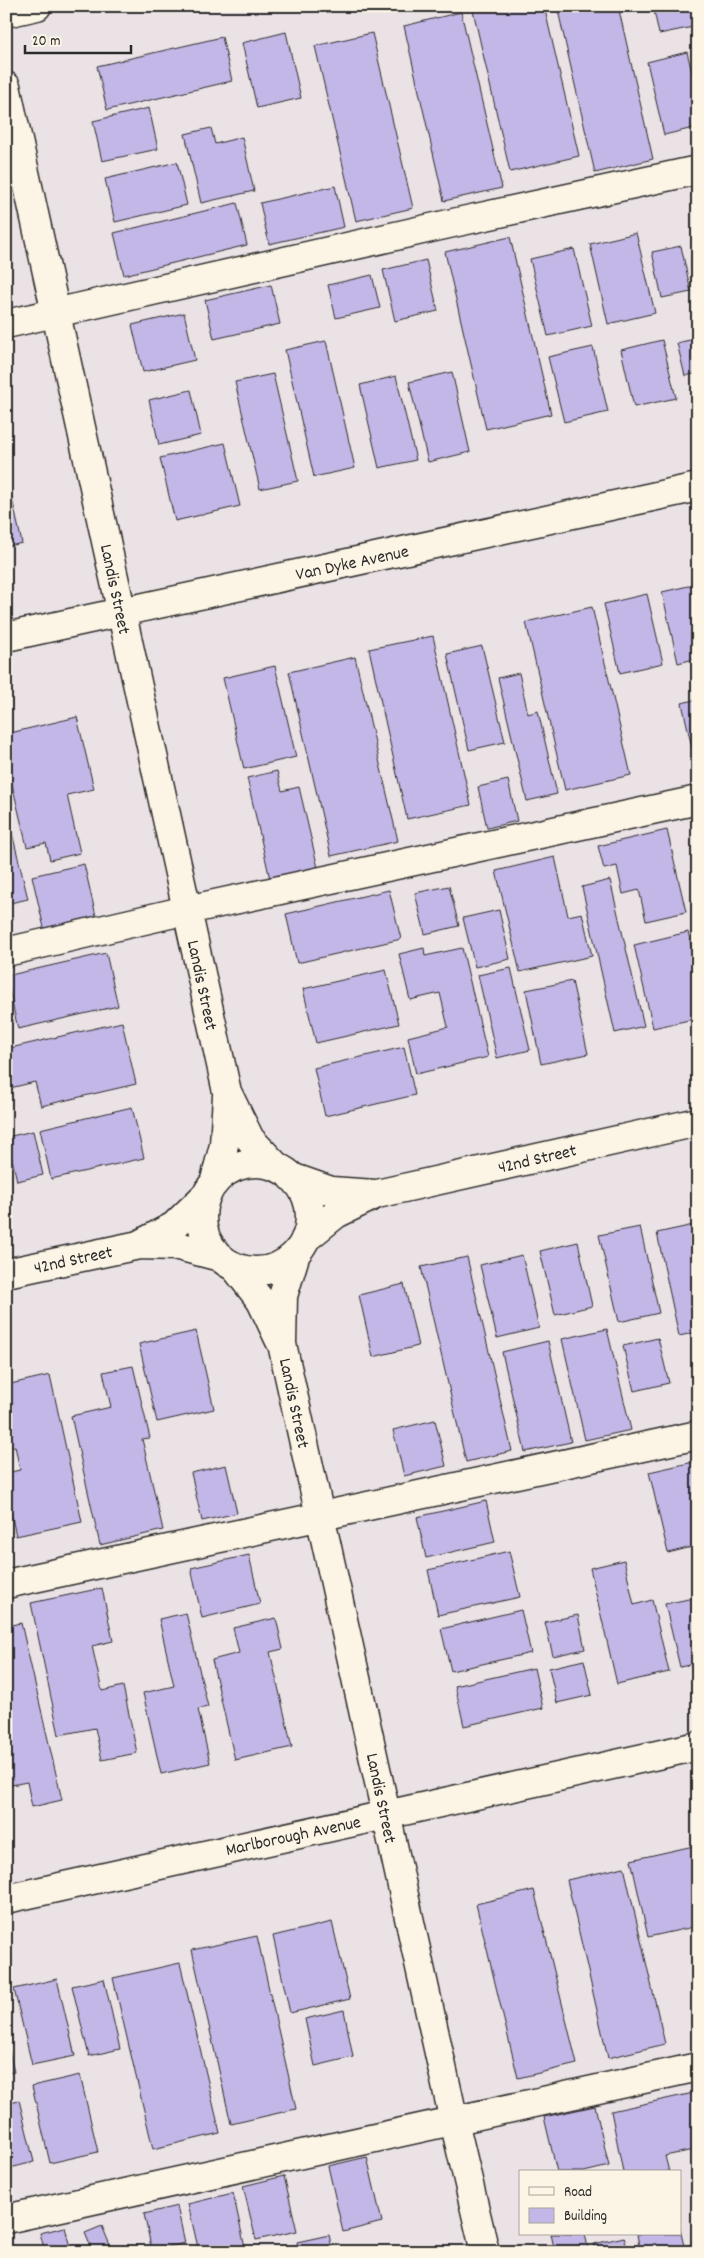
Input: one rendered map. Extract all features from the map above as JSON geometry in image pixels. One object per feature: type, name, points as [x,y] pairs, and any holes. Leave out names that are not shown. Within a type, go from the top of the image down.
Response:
[{"type":"street","points":[[6,13],[37,6]]},
{"type":"street","name":"Landis Street","points":[[6,86],[227,1092],[250,1139],[284,1172]]},
{"type":"street","points":[[6,324],[453,222],[698,170]]},
{"type":"street","name":"Van Dyke Avenue","points":[[6,638],[698,486]]},
{"type":"street","points":[[6,952],[187,910],[698,800]]},
{"type":"street","name":"Landis Street","points":[[211,1188],[224,1144],[227,1092]]},
{"type":"street","name":"42nd Street","points":[[300,1246],[336,1214],[377,1194],[698,1122]]},
{"type":"street","points":[[261,1163],[284,1172],[302,1190],[308,1206],[309,1222],[300,1246],[283,1264],[267,1270],[250,1271],[227,1262],[209,1244],[203,1228],[202,1211],[211,1188],[229,1170],[244,1164],[261,1163]]},
{"type":"street","name":"42nd Street","points":[[284,1172],[331,1191],[377,1194]]},
{"type":"street","name":"42nd Street","points":[[139,1245],[174,1226],[211,1188]]},
{"type":"street","name":"42nd Street","points":[[6,1274],[139,1245],[178,1246],[227,1262]]},
{"type":"street","name":"Landis Street","points":[[300,1246],[283,1296],[282,1344],[454,2121],[485,2252]]},
{"type":"street","name":"Landis Street","points":[[227,1262],[261,1301],[282,1344]]},
{"type":"street","points":[[6,1584],[698,1435]]},
{"type":"street","name":"Marlborough Avenue","points":[[6,1899],[698,1746]]},
{"type":"street","points":[[6,2219],[698,2067]]},
{"type":"building","points":[[472,6],[544,6],[579,156],[510,172]]},
{"type":"building","points":[[557,6],[618,6],[653,159],[595,173]]},
{"type":"building","points":[[653,6],[698,6],[698,26],[659,34]]},
{"type":"building","points":[[461,12],[502,188],[444,201],[404,26]]},
{"type":"building","points":[[286,32],[301,98],[257,108],[242,43]]},
{"type":"building","points":[[372,33],[413,208],[356,221],[315,46]]},
{"type":"building","points":[[222,37],[232,81],[107,110],[97,66]]},
{"type":"building","points":[[687,52],[698,97],[698,127],[664,135],[647,62]]},
{"type":"building","points":[[149,108],[158,149],[102,161],[93,121]]},
{"type":"building","points":[[211,128],[215,144],[242,137],[254,191],[201,203],[185,134]]},
{"type":"building","points":[[177,162],[187,205],[115,222],[105,179]]},
{"type":"building","points":[[335,186],[344,227],[269,244],[260,203]]},
{"type":"building","points":[[237,203],[247,245],[124,275],[114,233]]},
{"type":"building","points":[[636,233],[655,313],[608,324],[590,244]]},
{"type":"building","points":[[510,237],[551,414],[486,429],[445,252]]},
{"type":"building","points":[[681,246],[691,292],[662,298],[652,252]]},
{"type":"building","points":[[574,249],[592,326],[548,336],[530,259]]},
{"type":"building","points":[[426,260],[438,311],[395,321],[383,270]]},
{"type":"building","points":[[372,275],[380,308],[336,318],[328,285]]},
{"type":"building","points":[[271,285],[280,324],[214,339],[205,300]]},
{"type":"building","points":[[184,313],[195,360],[143,372],[132,325]]},
{"type":"building","points":[[698,338],[698,373],[685,376],[677,343]]},
{"type":"building","points":[[662,340],[676,398],[634,407],[621,350]]},
{"type":"building","points":[[326,341],[355,468],[314,477],[285,350]]},
{"type":"building","points":[[593,347],[608,412],[564,422],[548,357]]},
{"type":"building","points":[[452,372],[470,452],[428,462],[409,382]]},
{"type":"building","points":[[273,374],[298,481],[260,489],[235,382]]},
{"type":"building","points":[[396,376],[416,460],[379,468],[360,385]]},
{"type":"building","points":[[191,390],[201,435],[159,445],[149,400]]},
{"type":"building","points":[[225,443],[240,506],[175,521],[160,458]]},
{"type":"building","points":[[6,472],[22,543],[6,547]]},
{"type":"building","points":[[697,584],[698,658],[678,663],[662,592]]},
{"type":"building","points":[[647,594],[663,663],[620,673],[604,604]]},
{"type":"building","points":[[592,607],[631,775],[565,790],[526,622]]},
{"type":"building","points":[[433,636],[471,805],[407,819],[369,649]]},
{"type":"building","points":[[482,646],[505,742],[469,750],[447,654]]},
{"type":"building","points":[[355,657],[398,841],[331,856],[289,672]]},
{"type":"building","points":[[275,666],[296,757],[244,769],[223,678]]},
{"type":"building","points":[[519,673],[528,714],[538,711],[557,794],[527,801],[498,678]]},
{"type":"building","points":[[698,699],[698,747],[692,748],[682,703]]},
{"type":"building","points":[[77,717],[94,789],[67,795],[80,853],[50,860],[46,843],[27,847],[6,759],[6,734]]},
{"type":"building","points":[[277,771],[282,791],[299,787],[318,868],[270,879],[247,778]]},
{"type":"building","points":[[508,780],[517,821],[487,828],[478,787]]},
{"type":"building","points":[[6,808],[28,899],[6,904]]},
{"type":"building","points":[[667,830],[686,912],[646,921],[639,890],[623,894],[617,866],[604,869],[598,846]]},
{"type":"building","points":[[555,857],[568,916],[582,913],[592,956],[520,972],[496,871]]},
{"type":"building","points":[[84,864],[96,916],[44,928],[32,876]]},
{"type":"building","points":[[610,880],[644,1026],[615,1033],[582,887]]},
{"type":"building","points":[[449,886],[459,926],[425,934],[415,893]]},
{"type":"building","points":[[389,890],[401,939],[297,963],[286,914]]},
{"type":"building","points":[[698,901],[698,927],[692,902]]},
{"type":"building","points":[[499,910],[510,959],[475,967],[463,918]]},
{"type":"building","points":[[688,932],[698,974],[698,1018],[653,1028],[634,945]]},
{"type":"building","points":[[424,948],[425,956],[462,948],[488,1057],[416,1074],[408,1037],[448,1027],[440,993],[410,1000],[399,954]]},
{"type":"building","points":[[106,953],[118,1006],[18,1029],[6,976]]},
{"type":"building","points":[[511,968],[530,1050],[497,1058],[478,975]]},
{"type":"building","points":[[386,970],[399,1024],[316,1043],[303,989]]},
{"type":"building","points":[[572,981],[588,1054],[541,1064],[526,990]]},
{"type":"building","points":[[122,1022],[136,1084],[41,1106],[35,1082],[6,1089],[6,1049]]},
{"type":"building","points":[[404,1047],[415,1095],[325,1116],[314,1068]]},
{"type":"building","points":[[132,1107],[144,1158],[51,1179],[40,1129]]},
{"type":"building","points":[[33,1131],[43,1175],[17,1181],[7,1137]]},
{"type":"building","points":[[698,1224],[698,1332],[679,1336],[657,1233]]},
{"type":"building","points":[[640,1227],[659,1313],[619,1322],[599,1235]]},
{"type":"building","points":[[578,1242],[592,1306],[555,1315],[540,1251]]},
{"type":"building","points":[[522,1255],[539,1328],[497,1338],[480,1265]]},
{"type":"building","points":[[467,1257],[512,1451],[466,1462],[421,1267]]},
{"type":"building","points":[[404,1284],[418,1346],[373,1357],[359,1295]]},
{"type":"building","points":[[607,1329],[631,1430],[585,1440],[562,1339]]},
{"type":"building","points":[[196,1331],[214,1409],[157,1422],[139,1344]]},
{"type":"building","points":[[658,1338],[669,1383],[634,1391],[623,1346]]},
{"type":"building","points":[[548,1341],[571,1442],[525,1452],[502,1352]]},
{"type":"building","points":[[133,1366],[150,1438],[142,1439],[163,1530],[100,1545],[71,1416],[111,1407],[103,1372]]},
{"type":"building","points":[[50,1375],[82,1522],[16,1536],[6,1490],[6,1473],[20,1470],[15,1446],[6,1448],[6,1385]]},
{"type":"building","points":[[435,1420],[446,1466],[404,1476],[393,1430]]},
{"type":"building","points":[[698,1461],[698,1573],[692,1547],[668,1553],[649,1472]]},
{"type":"building","points":[[226,1465],[237,1513],[202,1521],[191,1473]]},
{"type":"building","points":[[486,1501],[495,1542],[426,1558],[417,1517]]},
{"type":"building","points":[[509,1551],[520,1597],[438,1615],[428,1570]]},
{"type":"building","points":[[249,1555],[260,1604],[202,1618],[191,1568]]},
{"type":"building","points":[[624,1560],[634,1605],[652,1600],[669,1672],[617,1684],[590,1568]]},
{"type":"building","points":[[102,1588],[113,1641],[92,1646],[102,1691],[123,1686],[137,1753],[102,1760],[95,1728],[59,1735],[31,1603]]},
{"type":"building","points":[[698,1597],[698,1663],[680,1667],[665,1604]]},
{"type":"building","points":[[521,1610],[531,1653],[451,1671],[441,1629]]},
{"type":"building","points":[[186,1613],[208,1707],[198,1709],[210,1763],[161,1774],[143,1693],[174,1686],[159,1619]]},
{"type":"building","points":[[578,1615],[585,1649],[553,1656],[545,1622]]},
{"type":"building","points":[[276,1618],[283,1649],[270,1652],[292,1747],[235,1760],[212,1660],[239,1653],[233,1628]]},
{"type":"building","points":[[21,1623],[62,1800],[32,1807],[27,1782],[6,1786],[6,1626]]},
{"type":"building","points":[[584,1660],[592,1695],[557,1703],[549,1668]]},
{"type":"building","points":[[534,1668],[543,1708],[464,1726],[455,1686]]},
{"type":"building","points":[[698,1845],[698,1926],[648,1937],[631,1860]]},
{"type":"building","points":[[624,1867],[665,2044],[608,2058],[567,1880]]},
{"type":"building","points":[[534,1890],[577,2064],[518,2078],[476,1904]]},
{"type":"building","points":[[332,1922],[350,1999],[290,2013],[273,1936]]},
{"type":"building","points":[[257,1936],[296,2109],[231,2124],[192,1950]]},
{"type":"building","points":[[180,1963],[220,2133],[153,2149],[113,1978]]},
{"type":"building","points":[[57,1979],[75,2056],[32,2065],[14,1989]]},
{"type":"building","points":[[104,1979],[120,2049],[89,2056],[72,1986]]},
{"type":"building","points":[[344,2010],[353,2057],[315,2066],[305,2019]]},
{"type":"building","points":[[6,2038],[14,2072],[6,2074]]},
{"type":"building","points":[[80,2075],[98,2152],[50,2163],[32,2086]]},
{"type":"building","points":[[698,2092],[698,2149],[665,2156],[668,2170],[623,2170],[611,2111]]},
{"type":"building","points":[[19,2100],[34,2162],[6,2169],[6,2103]]},
{"type":"building","points":[[595,2106],[609,2166],[592,2170],[557,2170],[544,2117]]},
{"type":"building","points":[[367,2157],[382,2222],[343,2232],[328,2166]]},
{"type":"building","points":[[284,2176],[297,2231],[256,2240],[243,2186]]},
{"type":"building","points":[[233,2193],[245,2248],[231,2252],[199,2252],[188,2204]]},
{"type":"building","points":[[177,2206],[185,2243],[152,2251],[144,2214]]},
{"type":"building","points":[[102,2226],[112,2250],[93,2252],[85,2233]]},
{"type":"building","points":[[65,2227],[71,2252],[45,2252],[40,2233]]},
{"type":"building","points":[[329,2235],[333,2252],[299,2252],[297,2242]]},
{"type":"building","points":[[551,2236],[585,2236],[589,2252],[555,2252]]},
{"type":"building","points":[[637,2236],[682,2236],[684,2246],[698,2243],[698,2252],[640,2252]]},
{"type":"building","points":[[624,2237],[628,2252],[596,2252],[594,2244]]}]
